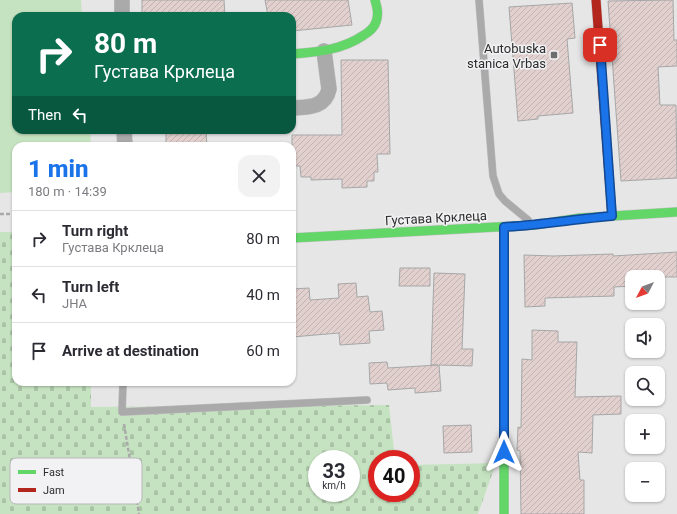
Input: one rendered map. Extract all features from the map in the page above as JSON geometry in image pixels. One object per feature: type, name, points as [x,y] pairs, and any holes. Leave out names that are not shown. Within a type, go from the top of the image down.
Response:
[{"type":"street","points":[[122,0],[122,12]]},
{"type":"street","points":[[296,54],[324,51],[349,44],[368,32],[377,20],[378,13],[375,0]]},
{"type":"street","points":[[596,0],[612,216]]},
{"type":"street","points":[[296,108],[313,107],[324,100],[327,94],[329,89],[324,51]]},
{"type":"street","name":"Густава Крклеца","points":[[296,238],[534,225],[580,218],[677,212]]},
{"type":"street","points":[[504,227],[504,514]]},
{"type":"lane","points":[[479,0],[493,176],[499,194],[505,201],[534,225]]},
{"type":"lane","points":[[123,386],[122,412],[367,400]]},
{"type":"path","points":[[0,214],[12,214]]},
{"type":"path","points":[[122,412],[130,458]]},
{"type":"path","points":[[137,504],[139,514]]},
{"type":"green space","points":[[0,0],[81,0],[82,12],[12,12],[12,134],[90,134],[91,142],[12,142],[12,192],[0,193]]},
{"type":"green space","points":[[0,232],[12,232],[12,386],[91,386],[91,407],[389,405],[394,450],[368,450],[368,502],[420,502],[420,465],[496,463],[478,514],[0,514]]},
{"type":"building","points":[[142,0],[224,0],[225,12],[142,12]]},
{"type":"building","points":[[265,0],[348,0],[352,25],[296,31],[296,12],[267,12]]},
{"type":"building","points":[[673,0],[674,40],[677,40],[677,66],[658,67],[660,105],[676,105],[677,178],[621,181],[608,1]]},
{"type":"building","points":[[572,3],[575,38],[567,39],[573,113],[538,116],[538,119],[518,121],[509,7]]},
{"type":"building","points":[[341,60],[388,60],[390,154],[377,154],[378,172],[374,172],[374,181],[367,181],[367,187],[342,188],[342,179],[311,180],[311,177],[301,177],[300,166],[296,166],[296,142],[292,142],[292,135],[342,135]]},
{"type":"building","points":[[166,134],[206,134],[207,142],[166,142]]},
{"type":"building","points":[[677,252],[677,277],[665,277],[665,270],[625,270],[625,286],[614,287],[614,296],[545,298],[545,306],[525,307],[524,255],[553,256],[613,254],[613,256]]},
{"type":"building","points":[[400,268],[430,268],[430,286],[399,286]]},
{"type":"building","points":[[434,273],[465,274],[462,349],[473,349],[472,366],[439,365],[441,391],[415,393],[415,388],[388,390],[387,383],[370,384],[369,363],[387,362],[388,368],[438,365],[431,365]]},
{"type":"building","points":[[356,283],[357,297],[368,296],[370,312],[382,311],[384,330],[369,331],[370,343],[340,345],[339,333],[296,337],[296,289],[309,288],[310,300],[339,298],[338,284]]},
{"type":"building","points":[[532,330],[558,331],[558,342],[577,342],[575,397],[621,396],[621,414],[593,415],[592,453],[578,452],[580,480],[584,480],[584,514],[521,514],[520,451],[517,450],[518,427],[521,428],[522,359],[532,360]]},
{"type":"building","points":[[471,425],[472,452],[444,453],[443,426]]},
{"type":"traffic: fast","points":[[296,54],[338,47],[356,40],[366,34],[373,28],[377,19],[375,0]]},
{"type":"traffic: fast","points":[[296,238],[534,225],[580,218],[677,212]]},
{"type":"traffic: fast","points":[[504,227],[504,514]]},
{"type":"traffic: jam","points":[[596,0],[612,216]]},
{"type":"place","name":"Autobuska stanica Vrbas","points":[[554,55]]},
{"type":"route","points":[[504,452],[504,227],[534,225],[580,218],[612,216],[600,45]]}]
